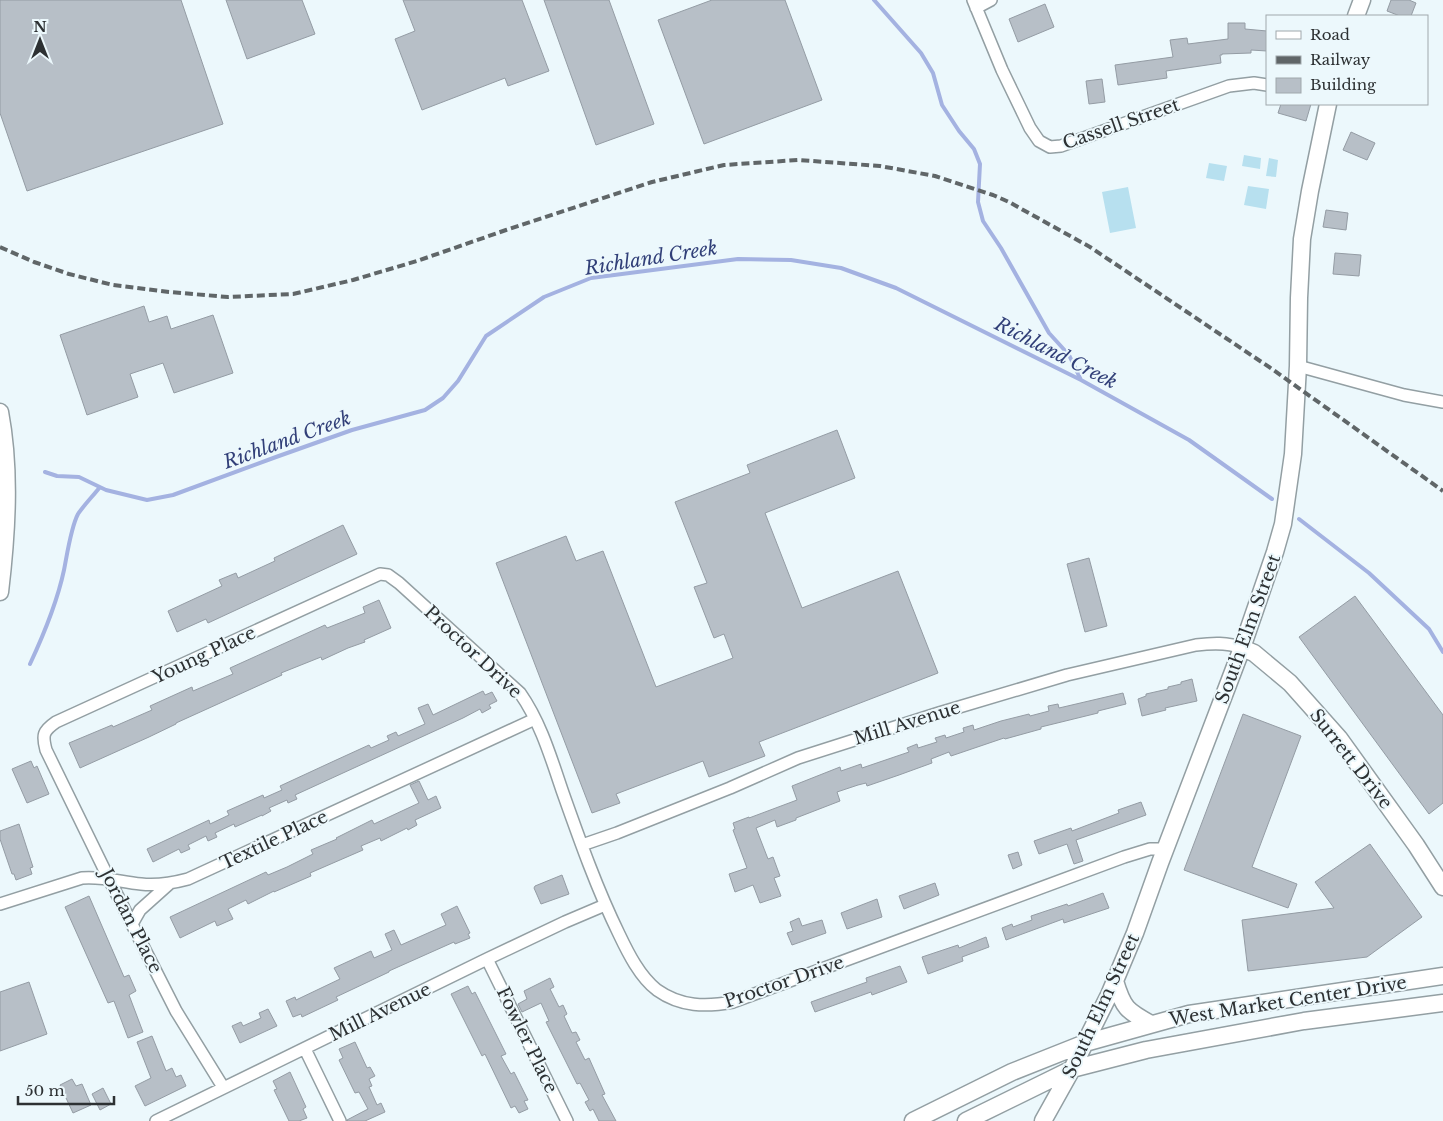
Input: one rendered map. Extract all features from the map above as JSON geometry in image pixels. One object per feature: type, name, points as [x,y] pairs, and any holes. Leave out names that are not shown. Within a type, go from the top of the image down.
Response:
[{"type":"street","points":[[974,4],[992,0]]},
{"type":"street","points":[[1356,15],[1362,0]]},
{"type":"street","name":"Cassell Street","points":[[974,4],[1002,70],[1030,128],[1039,141],[1050,147],[1061,146],[1229,86],[1254,83],[1266,85]]},
{"type":"street","name":"South Elm Street","points":[[1043,1121],[1085,1043],[1136,933],[1165,849],[1242,648],[1283,524],[1293,454],[1302,239],[1328,105]]},
{"type":"street","points":[[1298,366],[1404,395],[1443,402]]},
{"type":"street","points":[[0,412],[3,429],[7,492],[0,592]]},
{"type":"street","name":"Proctor Drive","points":[[383,574],[388,575],[399,583],[520,693],[542,732],[605,905],[625,947],[645,978],[656,989],[670,998],[696,1005],[718,1005],[734,1002],[1124,857],[1150,848],[1165,849]]},
{"type":"street","name":"Young Place","points":[[46,750],[43,740],[44,734],[47,728],[56,722],[383,574]]},
{"type":"street","name":"Mill Avenue","points":[[582,845],[730,788],[798,758],[940,712],[1067,675],[1196,645],[1213,643],[1234,644],[1242,648]]},
{"type":"street","name":"Surrett Drive","points":[[1242,648],[1254,653],[1290,683],[1339,738],[1416,845],[1443,887]]},
{"type":"street","name":"Textile Place","points":[[0,904],[82,878],[95,877],[143,885],[169,884],[188,879],[536,719]]},
{"type":"street","name":"Jordan Place","points":[[46,750],[176,1011],[223,1087]]},
{"type":"street","points":[[132,924],[140,910],[169,884]]},
{"type":"street","name":"Mill Avenue","points":[[156,1121],[487,959],[605,905]]},
{"type":"street","name":"Fowler Place","points":[[487,959],[567,1121]]},
{"type":"street","name":"West Market Center Drive","points":[[913,1121],[1012,1072],[1085,1043],[1151,1024],[1190,1014],[1443,976]]},
{"type":"street","points":[[1115,981],[1124,1004],[1132,1014],[1151,1024]]},
{"type":"street","name":"West Market Center Drive","points":[[966,1121],[1072,1069],[1146,1050],[1235,1032],[1304,1021],[1443,1003]]},
{"type":"street","points":[[305,1049],[340,1121]]},
{"type":"shaded area","points":[[1244,155],[1261,158],[1260,169],[1242,166]]},
{"type":"shaded area","points":[[1269,158],[1278,160],[1276,177],[1266,176]]},
{"type":"shaded area","points":[[1209,163],[1227,166],[1224,181],[1206,178]]},
{"type":"shaded area","points":[[1248,186],[1269,189],[1266,209],[1244,205]]},
{"type":"shaded area","points":[[1128,187],[1136,228],[1110,233],[1102,192]]},
{"type":"building","points":[[0,0],[181,0],[223,124],[27,191],[0,113]]},
{"type":"building","points":[[226,0],[302,0],[315,34],[247,59]]},
{"type":"building","points":[[403,0],[522,0],[549,71],[508,86],[505,78],[422,110],[395,39],[415,31]]},
{"type":"building","points":[[544,0],[609,0],[654,124],[596,145]]},
{"type":"building","points":[[712,0],[785,0],[822,100],[704,144],[658,20]]},
{"type":"building","points":[[1391,0],[1409,0],[1416,3],[1411,15],[1397,15],[1387,11]]},
{"type":"building","points":[[1045,4],[1054,27],[1018,42],[1009,19]]},
{"type":"building","points":[[1228,23],[1245,23],[1245,29],[1266,31],[1266,51],[1251,50],[1251,53],[1222,54],[1220,55],[1221,63],[1166,71],[1167,78],[1118,85],[1115,65],[1173,57],[1170,40],[1187,38],[1188,44],[1228,39]]},
{"type":"building","points":[[1102,79],[1105,102],[1089,104],[1086,81]]},
{"type":"building","points":[[1281,105],[1311,105],[1306,121],[1278,113]]},
{"type":"building","points":[[1351,132],[1375,143],[1367,160],[1343,150]]},
{"type":"building","points":[[1326,210],[1348,213],[1346,230],[1323,227]]},
{"type":"building","points":[[1335,253],[1361,255],[1359,276],[1333,274]]},
{"type":"building","points":[[144,306],[149,322],[167,316],[171,329],[213,315],[233,373],[174,393],[163,363],[130,374],[138,397],[87,415],[60,335]]},
{"type":"building","points":[[837,430],[855,478],[765,513],[802,608],[898,571],[938,673],[759,742],[765,756],[709,777],[703,761],[616,794],[620,803],[592,813],[496,563],[566,536],[576,561],[603,551],[656,687],[733,658],[724,634],[714,638],[694,587],[707,583],[675,502],[750,473],[747,465]]},
{"type":"building","points":[[343,525],[357,554],[208,623],[206,619],[177,632],[168,611],[222,586],[219,580],[236,573],[238,578],[275,561],[274,558]]},
{"type":"building","points":[[1089,558],[1107,626],[1085,632],[1067,564]]},
{"type":"building","points":[[1355,596],[1443,715],[1443,803],[1429,814],[1299,637]]},
{"type":"building","points":[[379,600],[391,628],[364,640],[365,642],[322,660],[321,657],[281,673],[282,675],[80,768],[69,743],[152,710],[150,706],[192,687],[193,691],[233,674],[230,668],[325,625],[327,628],[365,613],[363,607]]},
{"type":"building","points":[[1192,679],[1197,701],[1165,708],[1166,710],[1142,716],[1138,699],[1146,696],[1146,694],[1168,689],[1168,687]]},
{"type":"building","points":[[483,691],[485,695],[492,692],[497,701],[489,705],[491,708],[482,713],[480,709],[295,795],[297,799],[288,803],[287,800],[269,808],[271,811],[262,816],[235,827],[234,824],[215,833],[217,837],[208,841],[206,836],[188,845],[190,849],[181,853],[179,849],[153,862],[147,849],[209,820],[210,824],[229,815],[227,811],[263,795],[264,798],[282,790],[280,786],[369,745],[371,748],[389,740],[387,736],[396,732],[398,736],[425,724],[418,708],[428,704],[433,715]]},
{"type":"building","points":[[1123,693],[1126,704],[1041,727],[1041,729],[1004,738],[951,756],[949,752],[931,759],[932,763],[899,775],[867,786],[866,783],[837,792],[840,801],[796,818],[796,820],[777,827],[775,820],[756,828],[768,859],[773,857],[780,876],[774,878],[781,896],[760,903],[753,885],[735,892],[729,874],[747,868],[733,830],[735,829],[733,823],[797,800],[792,786],[840,767],[841,771],[861,764],[862,768],[909,752],[907,748],[917,744],[918,748],[937,742],[935,738],[945,735],[946,738],[964,732],[963,728],[973,725],[974,730],[1001,721],[1049,711],[1048,706],[1058,704],[1059,708]]},
{"type":"building","points":[[1243,714],[1301,736],[1252,867],[1297,884],[1288,908],[1184,870]]},
{"type":"building","points":[[31,761],[34,768],[37,766],[49,794],[27,803],[12,769]]},
{"type":"building","points":[[419,781],[428,800],[436,796],[441,808],[415,820],[417,825],[381,841],[380,838],[361,846],[363,850],[310,873],[311,876],[248,904],[246,900],[228,909],[233,919],[217,926],[215,921],[180,938],[170,917],[266,872],[268,875],[287,867],[313,854],[311,850],[337,839],[372,820],[374,824],[419,803],[410,785]]},
{"type":"building","points":[[1141,802],[1146,815],[1076,840],[1083,861],[1074,864],[1067,844],[1039,854],[1034,841],[1071,828],[1072,831],[1119,813],[1118,810]]},
{"type":"building","points":[[19,824],[33,867],[30,868],[32,874],[16,880],[14,874],[12,874],[0,839],[0,831]]},
{"type":"building","points":[[1370,844],[1422,917],[1367,957],[1248,971],[1242,920],[1334,908],[1315,882]]},
{"type":"building","points":[[1018,852],[1022,865],[1013,869],[1008,855]]},
{"type":"building","points":[[562,875],[569,894],[541,904],[534,888],[535,886]]},
{"type":"building","points":[[935,883],[939,895],[904,909],[899,896]]},
{"type":"building","points":[[1103,893],[1109,908],[1064,923],[1063,919],[1006,940],[1002,928],[1012,924],[1013,927],[1032,920],[1031,916],[1067,904],[1068,906]]},
{"type":"building","points":[[89,896],[124,977],[129,975],[136,991],[129,995],[143,1032],[128,1038],[114,1001],[108,1003],[65,907]]},
{"type":"building","points":[[877,899],[882,917],[847,929],[841,913]]},
{"type":"building","points":[[457,906],[470,933],[468,934],[470,938],[455,944],[454,942],[389,971],[336,997],[338,1000],[302,1017],[301,1014],[293,1017],[286,1001],[295,997],[296,1000],[340,979],[334,968],[371,951],[374,958],[392,950],[385,934],[394,930],[401,945],[446,925],[441,914]]},
{"type":"building","points":[[799,918],[802,926],[822,920],[826,933],[792,945],[787,933],[793,931],[790,922]]},
{"type":"building","points":[[986,937],[989,947],[962,957],[963,961],[928,974],[922,957],[958,945],[959,948]]},
{"type":"building","points":[[900,966],[907,982],[872,995],[871,992],[815,1012],[811,1002],[867,982],[866,978]]},
{"type":"building","points":[[550,978],[554,987],[550,989],[559,1007],[563,1005],[567,1014],[564,1016],[572,1033],[576,1032],[580,1040],[576,1042],[585,1060],[589,1058],[605,1094],[602,1095],[616,1121],[599,1121],[593,1109],[590,1111],[585,1102],[589,1100],[580,1083],[577,1084],[546,1022],[549,1021],[541,1003],[522,1012],[518,1004],[527,999],[524,991]]},
{"type":"building","points":[[29,982],[47,1034],[0,1051],[0,992]]},
{"type":"building","points":[[468,986],[472,994],[475,992],[506,1054],[501,1056],[511,1074],[514,1072],[528,1100],[524,1101],[528,1109],[519,1113],[515,1106],[511,1108],[485,1054],[482,1056],[451,994]]},
{"type":"building","points":[[268,1009],[277,1026],[240,1043],[232,1026],[241,1022],[243,1026],[261,1018],[259,1013]]},
{"type":"building","points":[[152,1036],[166,1071],[172,1068],[176,1077],[181,1075],[186,1086],[145,1106],[135,1086],[151,1078],[137,1042]]},
{"type":"building","points":[[355,1042],[367,1068],[370,1067],[375,1076],[369,1079],[372,1086],[369,1087],[377,1105],[381,1103],[385,1112],[365,1121],[347,1120],[368,1109],[359,1092],[355,1093],[339,1060],[343,1058],[339,1049]]},
{"type":"building","points":[[290,1072],[306,1107],[303,1109],[307,1118],[299,1121],[289,1121],[274,1090],[277,1089],[273,1081]]},
{"type":"building","points":[[72,1079],[76,1086],[82,1084],[91,1105],[73,1113],[60,1085]]},
{"type":"building","points":[[103,1088],[111,1104],[100,1110],[92,1094]]},
{"type":"waterway","points":[[874,0],[921,53],[933,73],[942,105],[959,131],[974,149],[980,164],[978,202],[983,221],[1001,248],[1049,333],[1069,355],[1081,380]]},
{"type":"waterway","name":"Richland Creek","points":[[45,472],[57,476],[79,477],[106,490],[147,500],[173,495],[352,430],[425,410],[443,398],[458,381],[486,336],[544,297],[591,278],[738,259],[791,260],[841,268],[896,288],[1081,380],[1189,440],[1272,499]]},
{"type":"waterway","points":[[30,664],[58,594],[71,533],[78,514],[100,487]]},
{"type":"waterway","name":"Richland Creek","points":[[1299,519],[1369,573],[1429,629],[1443,652]]},
{"type":"railway","points":[[0,247],[34,262],[69,274],[113,285],[228,297],[293,294],[353,280],[417,261],[652,182],[724,165],[798,160],[880,166],[935,176],[993,195],[1090,247],[1272,369],[1443,491]]}]
